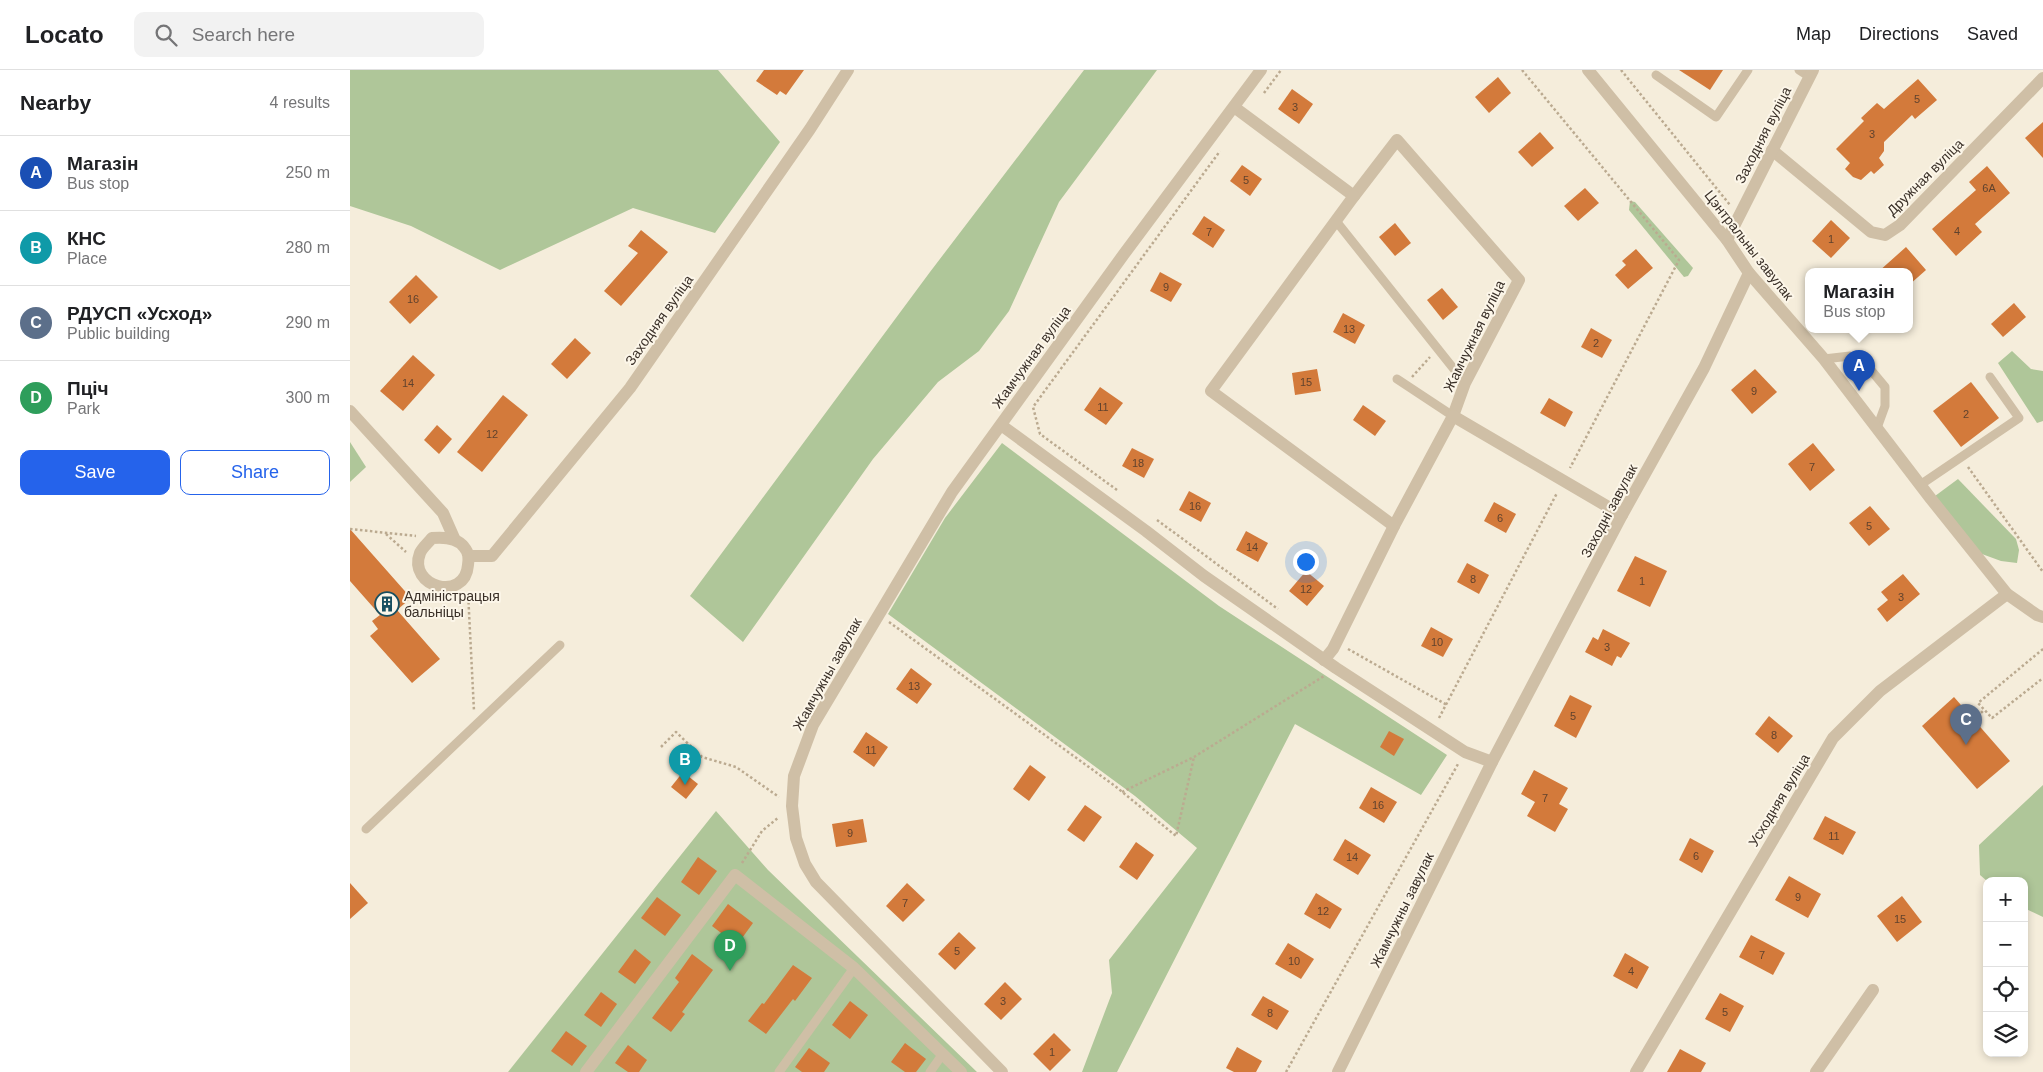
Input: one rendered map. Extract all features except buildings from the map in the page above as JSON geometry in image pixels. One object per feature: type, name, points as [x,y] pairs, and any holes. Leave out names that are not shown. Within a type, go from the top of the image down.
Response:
[{"type":"street","name":"Заходняя вуліца","points":[[469,556],[492,556],[630,388],[810,129],[848,70]]},
{"type":"street","name":"Жамчужная вуліца","points":[[1261,70],[1124,254],[1001,425],[1204,576],[1324,660],[1465,752],[1492,762]]},
{"type":"street","name":"Цэнтральны завулак","points":[[1588,70],[1727,240],[1750,273],[1824,359],[1920,485],[2008,594],[2043,617]]},
{"type":"street","name":"Заходняя вуліца","points":[[1727,240],[1772,150],[1807,72]]},
{"type":"street","name":"Дружная вуліца","points":[[1772,150],[1871,232],[1885,235],[1900,225],[2043,78]]},
{"type":"street","points":[[1234,107],[1354,196]]},
{"type":"street","name":"Жамчужная вуліца","points":[[1324,660],[1336,642],[1394,526],[1453,416],[1465,383],[1519,280],[1397,140],[1211,391],[1394,526]]},
{"type":"street","name":"Заходні завулак","points":[[1492,762],[1622,516],[1704,368],[1750,273]]},
{"type":"street","points":[[350,411],[443,513],[454,538],[464,546],[469,556],[468,573],[456,586],[440,588],[425,580],[418,564],[420,552],[432,538],[454,538]]},
{"type":"street","points":[[1453,416],[1622,516]]},
{"type":"street","name":"Жамчужны завулак","points":[[1001,425],[952,492],[878,613],[813,725],[794,776],[792,806],[796,838],[805,864],[816,882],[1002,1072]]},
{"type":"street","name":"Усходняя вуліца","points":[[1636,1072],[1833,738],[1880,691],[2008,594]]},
{"type":"street","name":"Жамчужны завулак","points":[[1338,1072],[1492,762]]},
{"type":"street","points":[[586,1072],[735,875],[854,968],[961,1072]]},
{"type":"street","points":[[1816,1072],[1873,990]]},
{"type":"lane","points":[[1656,75],[1716,117],[1748,70]]},
{"type":"lane","points":[[1336,221],[1465,383]]},
{"type":"lane","points":[[1824,359],[1850,356],[1865,363],[1885,387],[1885,406],[1877,428]]},
{"type":"lane","points":[[1920,485],[2019,418],[1990,377]]},
{"type":"lane","points":[[1401,382],[1453,416]]},
{"type":"lane","points":[[366,829],[560,645]]},
{"type":"lane","points":[[779,1072],[854,968]]},
{"type":"lane","points":[[930,1072],[942,1055]]},
{"type":"path","points":[[1264,93],[1281,70]]},
{"type":"path","points":[[1433,731],[1678,260],[1522,70]]},
{"type":"path","points":[[1621,70],[1739,217]]},
{"type":"path","points":[[1119,492],[1040,434],[1033,407],[1223,147]]},
{"type":"path","points":[[1401,382],[1435,352]]},
{"type":"path","points":[[1960,458],[2043,572]]},
{"type":"path","points":[[1151,515],[1285,614]]},
{"type":"path","points":[[350,529],[432,538]]},
{"type":"path","points":[[384,533],[418,564]]},
{"type":"path","points":[[468,573],[474,726]]},
{"type":"path","points":[[878,613],[1122,792],[1176,836],[1194,757]]},
{"type":"path","points":[[1336,642],[1447,705]]},
{"type":"path","points":[[2043,649],[1978,703],[1992,718],[2043,678]]},
{"type":"path","points":[[1122,792],[1194,757],[1336,668]]},
{"type":"path","points":[[1974,720],[1984,710]]},
{"type":"path","points":[[661,747],[676,732],[702,757],[736,767],[792,806],[762,831],[735,875]]},
{"type":"path","points":[[1286,1072],[1465,752]]},
{"type":"green space","points":[[350,70],[718,70],[780,142],[715,233],[633,208],[500,270],[411,226],[350,206]]},
{"type":"green space","points":[[1084,70],[1157,70],[1059,202],[1009,311],[979,351],[938,382],[873,459],[743,642],[690,596],[930,272]]},
{"type":"green space","points":[[1630,201],[1635,202],[1693,268],[1688,276],[1684,277],[1629,210]]},
{"type":"green space","points":[[2012,351],[2031,369],[2043,371],[2043,421],[2037,423],[1998,363]]},
{"type":"green space","points":[[350,442],[366,467],[350,482]]},
{"type":"green space","points":[[1002,443],[1219,606],[1447,755],[1421,795],[1295,724],[1117,1072],[1082,1072],[1112,993],[1109,960],[1197,848],[1135,796],[888,614],[945,518]]},
{"type":"green space","points":[[1958,479],[2016,539],[2019,550],[2017,563],[2001,561],[1971,550],[1931,499]]},
{"type":"green space","points":[[2043,785],[2043,917],[2028,910],[2028,877],[1983,878],[1980,875],[1979,845]]},
{"type":"green space","points":[[716,811],[768,870],[977,1072],[508,1072]]},
{"type":"place","name":"Магазін","points":[[1859,391]]},
{"type":"place","name":"Адміністрацыя бальніцы","points":[[387,604]]},
{"type":"place","name":"РДУСП «Усход»","points":[[1966,745]]},
{"type":"place","name":"КНС","points":[[685,785]]},
{"type":"place","name":"Пціч","points":[[730,971]]}]
